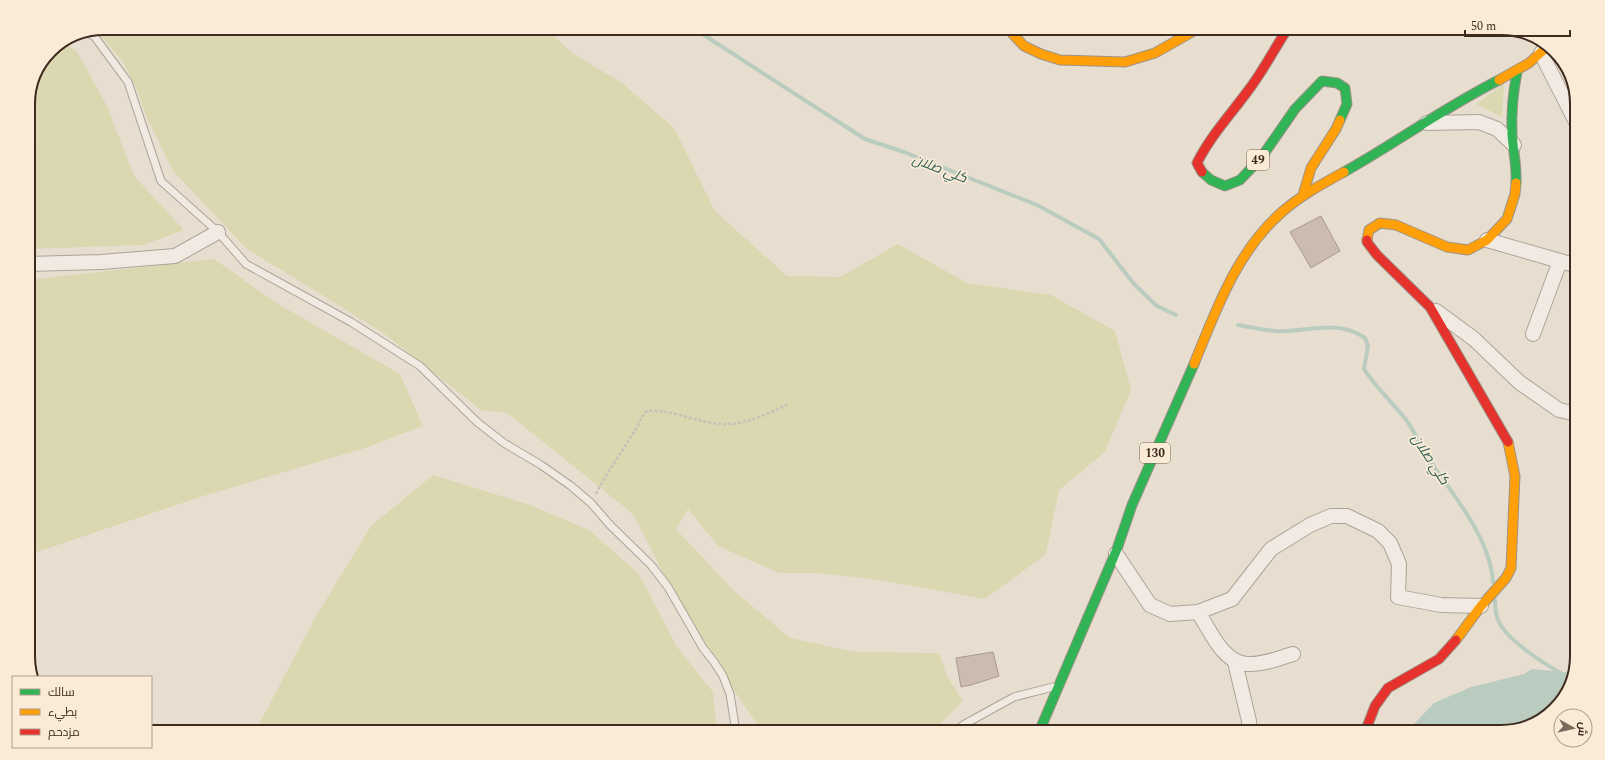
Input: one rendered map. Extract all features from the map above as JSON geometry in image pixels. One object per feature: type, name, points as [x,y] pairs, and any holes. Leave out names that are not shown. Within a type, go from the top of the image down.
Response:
[{"type":"main road","points":[[1014,35],[1024,46],[1060,60],[1125,62],[1155,53],[1187,35]]},
{"type":"main road","name":"49","points":[[1284,35],[1257,78],[1218,127],[1203,150],[1197,163],[1202,175],[1224,186],[1240,180],[1261,158],[1295,109],[1308,94],[1322,81],[1337,83],[1345,88],[1347,104],[1336,130],[1312,168],[1303,195]]},
{"type":"main road","points":[[1303,195],[1373,156],[1422,123],[1483,88],[1517,72],[1530,64],[1544,50]]},
{"type":"main road","points":[[1368,725],[1375,706],[1388,688],[1439,659],[1461,634],[1484,602],[1506,578],[1511,568],[1515,476],[1508,442],[1430,307],[1377,255],[1367,242],[1368,230],[1380,223],[1396,225],[1447,246],[1468,250],[1487,240],[1507,219],[1515,194],[1517,170],[1514,145],[1512,98],[1517,72]]},
{"type":"main road","name":"130","points":[[1042,725],[1057,686],[1116,554],[1131,508],[1204,337],[1229,284],[1239,264],[1263,231],[1279,214],[1303,195]]},
{"type":"street","points":[[1544,50],[1570,108]]},
{"type":"street","points":[[1422,123],[1479,122],[1497,129],[1514,145]]},
{"type":"street","points":[[35,264],[101,262],[175,256],[218,232]]},
{"type":"street","points":[[1487,240],[1567,263],[1533,334]]},
{"type":"street","points":[[1430,307],[1474,339],[1519,382],[1559,410],[1570,412]]},
{"type":"street","points":[[1116,554],[1150,605],[1170,614],[1198,612],[1232,598],[1271,549],[1310,525],[1331,516],[1347,516],[1378,531],[1390,543],[1399,564],[1398,596],[1441,605],[1484,602]]},
{"type":"street","points":[[1198,612],[1226,655],[1235,662],[1247,664],[1260,663],[1293,654]]},
{"type":"street","points":[[1235,662],[1249,720],[1249,725]]},
{"type":"lane","points":[[94,36],[128,82],[161,181],[218,232],[246,264],[351,322],[420,366],[476,422],[504,443],[541,465],[565,482],[591,504],[651,565],[668,587],[703,648],[723,676],[730,694],[735,725]]},
{"type":"lane","points":[[963,725],[1014,697],[1057,686]]},
{"type":"path","points":[[591,504],[605,476],[635,431],[641,417],[647,411],[668,412],[714,424],[734,424],[756,419],[789,404]]},
{"type":"shaded area","points":[[100,35],[553,35],[572,53],[622,83],[674,128],[715,211],[787,276],[840,277],[898,244],[967,283],[1051,295],[1115,331],[1131,390],[1105,452],[1059,490],[1046,554],[985,599],[879,580],[818,573],[779,573],[718,546],[688,509],[676,529],[732,589],[790,638],[856,652],[939,653],[947,676],[963,701],[939,725],[758,725],[693,631],[633,514],[507,413],[481,410],[382,332],[247,249],[173,171],[145,113],[137,90],[124,63]]},
{"type":"shaded area","points":[[67,46],[76,50],[107,106],[134,176],[184,230],[143,245],[35,249],[35,99],[37,86],[42,73],[49,62]]},
{"type":"shaded area","points":[[1504,84],[1502,117],[1476,104]]},
{"type":"shaded area","points":[[214,259],[278,304],[400,374],[423,426],[362,449],[203,496],[35,553],[35,279]]},
{"type":"shaded area","points":[[433,475],[530,505],[589,530],[639,574],[677,647],[713,692],[716,725],[259,725],[315,618],[371,526]]},
{"type":"shaded area","points":[[1532,669],[1568,672],[1565,682],[1556,698],[1550,705],[1532,718],[1514,724],[1501,725],[1413,725],[1434,703],[1471,687],[1524,674]]},
{"type":"building","points":[[1321,216],[1340,251],[1311,268],[1290,232]]},
{"type":"building","points":[[993,652],[999,676],[961,687],[956,658]]},
{"type":"waterway","name":"كلي صلان","points":[[704,35],[865,139],[904,152],[1037,205],[1099,239],[1134,284],[1157,306],[1176,315]]},
{"type":"waterway","name":"كلي صلان","points":[[1238,325],[1275,331],[1321,328],[1343,329],[1354,332],[1365,338],[1368,346],[1364,369],[1374,383],[1407,421],[1425,453],[1467,514],[1484,547],[1490,565],[1493,582]]},
{"type":"waterway","name":"كلي صلان","points":[[1495,600],[1498,619],[1504,630],[1511,638],[1542,662],[1567,676]]},
{"type":"traffic: fast","points":[[1516,183],[1512,118],[1513,95],[1517,72]]},
{"type":"traffic: fast","points":[[1344,172],[1459,102],[1499,80]]},
{"type":"traffic: fast","points":[[1202,172],[1211,180],[1225,186],[1240,180],[1261,158],[1295,109],[1322,81],[1337,83],[1345,88],[1347,104],[1340,120]]},
{"type":"traffic: fast","points":[[1042,725],[1117,549],[1132,505],[1194,364]]},
{"type":"traffic: slow","points":[[1014,35],[1024,46],[1041,54],[1060,60],[1125,62],[1155,53],[1187,35]]},
{"type":"traffic: slow","points":[[1499,80],[1529,63],[1544,50]]},
{"type":"traffic: slow","points":[[1303,195],[1311,168],[1336,129],[1340,120]]},
{"type":"traffic: slow","points":[[1194,364],[1229,282],[1252,245],[1266,228],[1289,206],[1312,190],[1344,172]]},
{"type":"traffic: slow","points":[[1367,240],[1369,230],[1380,223],[1396,225],[1447,247],[1468,250],[1487,240],[1507,219],[1515,194],[1516,183]]},
{"type":"traffic: slow","points":[[1456,640],[1481,606],[1506,578],[1511,568],[1515,476],[1508,442]]},
{"type":"traffic: jam","points":[[1202,172],[1197,163],[1215,134],[1255,81],[1284,35]]},
{"type":"traffic: jam","points":[[1367,240],[1377,255],[1430,307],[1508,442]]},
{"type":"traffic: jam","points":[[1368,725],[1375,706],[1388,688],[1439,659],[1456,640]]}]
